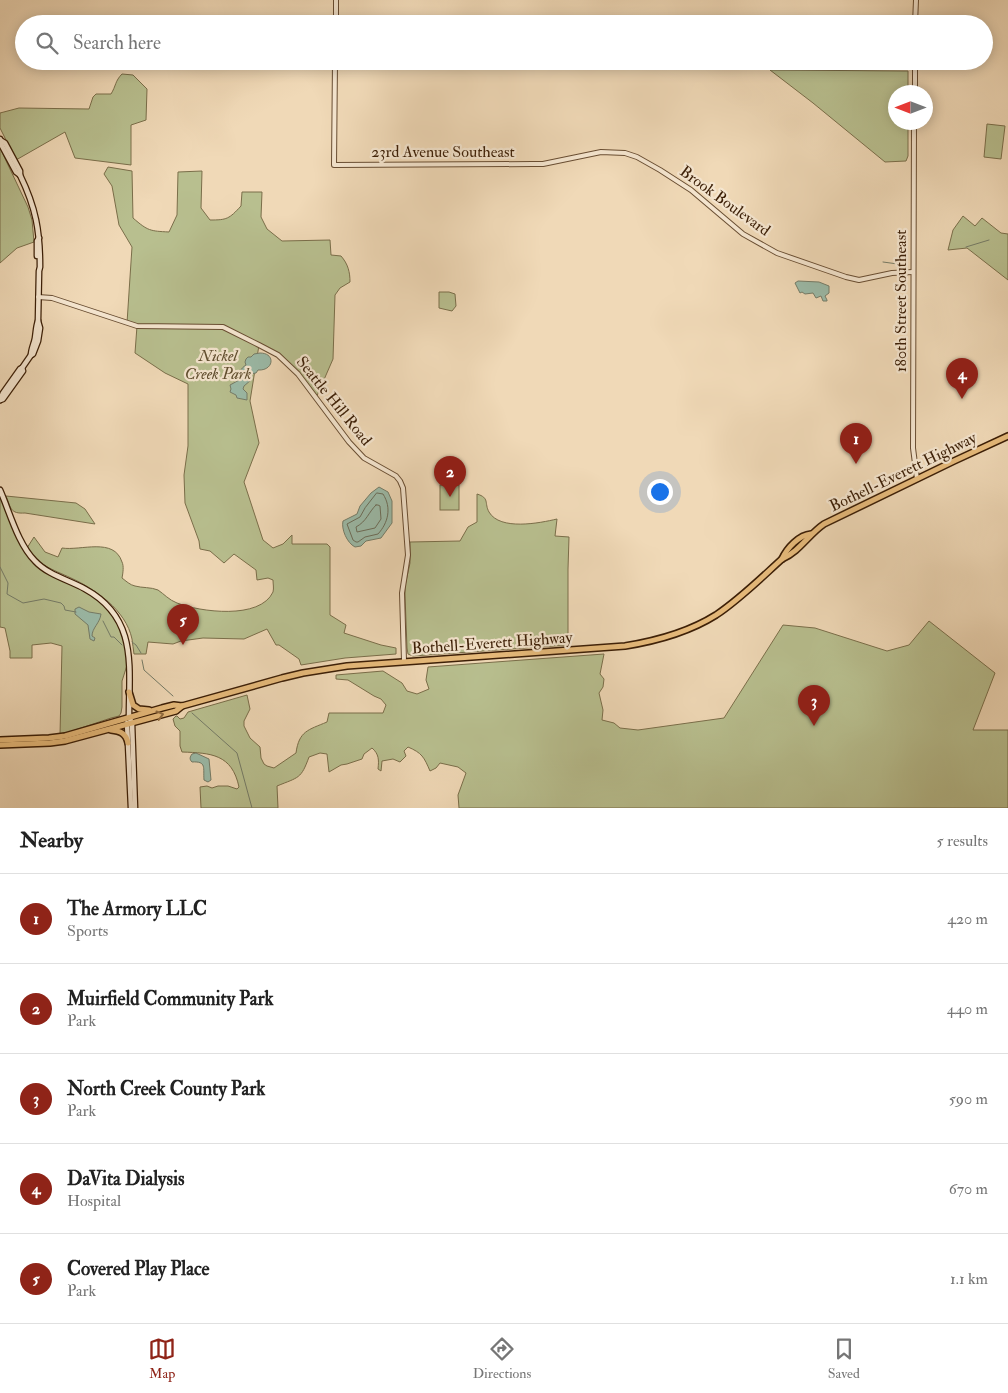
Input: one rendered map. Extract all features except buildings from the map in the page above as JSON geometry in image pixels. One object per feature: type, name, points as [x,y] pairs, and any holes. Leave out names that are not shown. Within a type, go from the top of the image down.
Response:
[{"type":"main road","points":[[0,139],[31,198],[39,238],[37,242],[37,267],[39,270],[38,321],[30,352],[31,355],[6,388],[0,400]]},
{"type":"main road","name":"Bothell-Everett Highway","points":[[0,743],[66,736],[155,710],[182,706],[303,673],[347,666],[624,646],[651,641],[679,632],[716,615],[782,559],[809,539],[811,534],[824,524],[1008,436]]},
{"type":"main road","points":[[0,490],[24,546],[36,563],[100,599],[115,614],[124,632],[129,659],[130,717],[128,743],[131,808]]},
{"type":"main road","name":"Bothell-Everett Highway","points":[[782,559],[791,546],[806,534],[811,534]]},
{"type":"main road","points":[[129,692],[132,703],[136,708],[155,710]]},
{"type":"main road","name":"Bothell-Everett Highway","points":[[0,743],[55,743],[176,711],[182,706]]},
{"type":"main road","points":[[129,724],[135,808]]},
{"type":"main road","points":[[108,729],[122,732],[128,743]]},
{"type":"street","points":[[336,0],[336,15]]},
{"type":"street","points":[[915,15],[916,0]]},
{"type":"street","name":"23rd Avenue Southeast","points":[[335,70],[334,165],[533,164],[552,162]]},
{"type":"street","points":[[914,85],[915,70]]},
{"type":"street","name":"180th Street Southeast","points":[[914,130],[913,448],[917,479]]},
{"type":"street","name":"Brook Boulevard","points":[[552,162],[601,152],[625,153],[637,157],[691,190],[743,234],[777,253],[858,280],[892,273],[913,272]]},
{"type":"street","name":"Seattle Hill Road","points":[[38,297],[52,298],[137,326],[223,327],[278,355],[298,374],[349,442],[364,458],[396,476],[403,488],[408,556],[402,593],[404,661]]},
{"type":"green space","points":[[770,70],[908,71],[908,85],[888,85],[888,130],[908,130],[908,156],[906,161],[885,162]]},
{"type":"green space","points":[[122,74],[133,75],[147,89],[146,120],[131,125],[131,165],[75,158],[65,132],[16,160],[0,128],[0,113],[19,108],[89,109],[96,94],[111,94]]},
{"type":"green space","points":[[987,124],[1005,126],[1001,159],[984,157]]},
{"type":"green space","points":[[0,148],[28,207],[32,220],[34,242],[17,248],[0,263]]},
{"type":"green space","name":"Nickel Creek Park","points":[[108,167],[132,171],[133,218],[150,230],[169,232],[177,215],[178,172],[202,171],[201,208],[210,220],[224,219],[233,214],[241,206],[242,192],[262,192],[261,217],[267,229],[282,241],[330,240],[331,255],[341,256],[345,262],[349,271],[350,282],[340,288],[335,295],[333,359],[316,398],[298,374],[278,355],[259,345],[250,401],[259,443],[244,482],[263,540],[273,548],[283,544],[292,535],[292,544],[327,544],[330,547],[330,615],[346,625],[344,633],[396,648],[396,654],[345,658],[301,665],[299,659],[279,645],[276,645],[267,629],[244,639],[203,638],[173,644],[148,642],[146,654],[134,654],[129,629],[108,602],[90,588],[41,563],[27,548],[34,537],[45,552],[58,557],[62,548],[105,547],[118,554],[123,568],[122,578],[131,585],[158,590],[174,602],[200,609],[229,611],[256,607],[266,601],[273,592],[273,580],[268,578],[257,580],[256,570],[234,554],[224,563],[210,551],[200,549],[199,541],[185,503],[184,475],[188,446],[188,384],[165,373],[135,353],[137,326],[127,323],[132,247],[119,225],[112,186],[104,174]]},
{"type":"green space","points":[[963,216],[975,226],[982,218],[1001,233],[1008,234],[1008,280],[967,248],[948,250],[953,230]]},
{"type":"green space","points":[[439,292],[455,294],[456,306],[452,311],[439,308]]},
{"type":"green space","points":[[440,485],[459,485],[459,510],[440,510]]},
{"type":"green space","points":[[0,490],[24,546],[36,563],[100,599],[119,620],[129,659],[122,681],[122,707],[119,716],[60,735],[62,646],[51,643],[32,645],[32,658],[10,658],[5,628],[0,627]]},
{"type":"green space","points":[[477,494],[484,497],[489,512],[494,518],[502,522],[521,524],[557,519],[555,536],[569,537],[568,645],[413,656],[408,654],[405,586],[410,563],[410,542],[460,541],[468,527],[477,522]]},
{"type":"green space","points":[[6,496],[76,503],[85,509],[95,524],[16,512],[10,507]]},
{"type":"green space","points":[[929,621],[995,673],[973,730],[1008,730],[1008,808],[459,808],[458,795],[466,773],[458,767],[440,763],[430,771],[422,756],[408,747],[404,751],[406,756],[400,762],[393,759],[382,761],[381,771],[378,769],[377,755],[372,748],[364,754],[362,759],[341,765],[329,772],[327,754],[320,753],[309,757],[304,770],[298,776],[277,786],[278,808],[201,808],[200,787],[228,786],[237,789],[239,787],[236,776],[226,762],[219,758],[202,753],[182,752],[180,731],[175,726],[173,719],[176,716],[180,719],[184,718],[188,712],[247,695],[250,709],[244,721],[244,726],[250,738],[260,747],[261,758],[264,764],[274,768],[296,753],[299,740],[306,732],[327,722],[329,713],[383,713],[386,705],[381,699],[348,680],[336,679],[336,675],[383,671],[402,683],[407,691],[417,694],[429,689],[426,680],[428,667],[604,654],[600,674],[604,679],[603,687],[599,693],[603,710],[602,720],[614,723],[620,728],[638,730],[724,718],[783,625],[815,628],[887,651],[909,645]]},
{"type":"water","points":[[798,281],[819,282],[829,286],[829,293],[825,296],[827,301],[823,301],[821,296],[816,298],[813,293],[800,293],[795,283]]},
{"type":"water","points":[[260,353],[269,356],[271,359],[270,365],[263,370],[250,374],[251,380],[243,389],[247,393],[247,400],[237,398],[236,395],[230,392],[230,385],[241,379],[240,371],[246,365],[246,359]]},
{"type":"water","points":[[379,487],[388,492],[392,501],[392,523],[381,538],[366,541],[361,546],[355,547],[345,536],[343,521],[357,514],[360,506]]},
{"type":"water","points":[[79,607],[89,612],[101,614],[92,633],[92,636],[95,638],[94,641],[90,639],[88,625],[75,614],[75,609]]},
{"type":"water","points":[[196,753],[209,759],[211,780],[208,782],[204,780],[202,764],[190,760],[192,754]]},
{"type":"waterway","points":[[966,247],[989,240]]},
{"type":"waterway","points":[[883,262],[905,265]]},
{"type":"waterway","points":[[0,567],[8,583],[7,594],[23,603],[44,599],[61,603],[65,610],[76,612]]},
{"type":"waterway","points":[[103,621],[111,637],[114,637],[122,645]]},
{"type":"waterway","points":[[132,642],[141,653]]},
{"type":"waterway","points":[[142,660],[144,670],[173,696]]},
{"type":"waterway","points":[[192,713],[237,753],[252,808]]},
{"type":"place","name":"DaVita Dialysis","points":[[962,399]]},
{"type":"place","name":"The Armory LLC","points":[[856,464]]},
{"type":"place","name":"Muirfield Community Park","points":[[450,497]]},
{"type":"place","name":"Covered Play Place","points":[[183,645]]},
{"type":"place","name":"North Creek County Park","points":[[814,726]]}]
